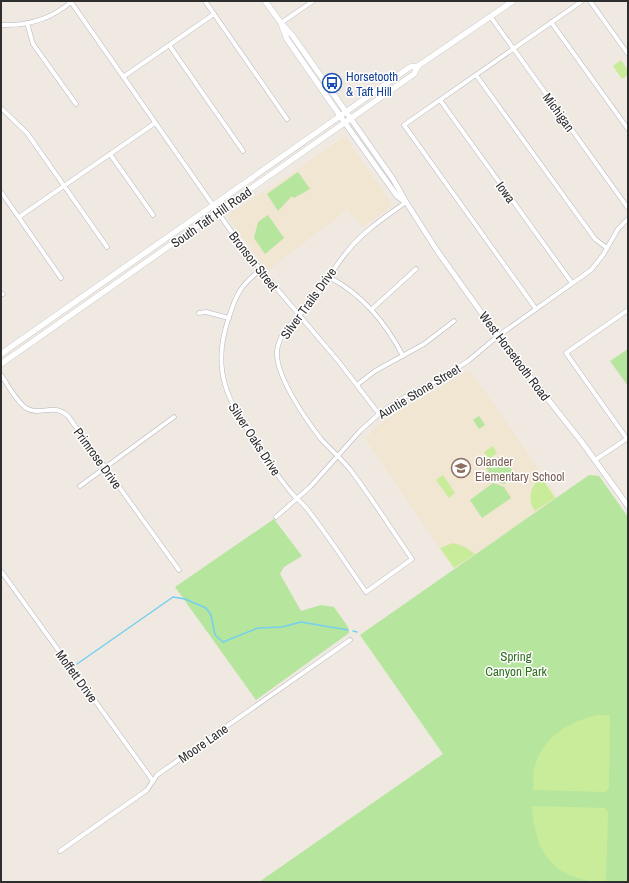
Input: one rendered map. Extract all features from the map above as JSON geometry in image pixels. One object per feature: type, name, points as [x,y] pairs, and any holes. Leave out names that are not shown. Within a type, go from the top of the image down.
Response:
[{"type":"main road","name":"West Horsetooth Road","points":[[265,1],[292,35],[351,119]]},
{"type":"main road","name":"South Taft Hill Road","points":[[1,354],[410,67],[418,66],[513,1]]},
{"type":"main road","name":"West Horsetooth Road","points":[[281,23],[287,39],[345,122]]},
{"type":"main road","name":"South Taft Hill Road","points":[[1,364],[414,74],[418,66]]},
{"type":"street","points":[[205,1],[287,119]]},
{"type":"street","points":[[281,23],[313,1]]},
{"type":"street","points":[[536,309],[404,125],[582,1]]},
{"type":"street","points":[[590,1],[628,54]]},
{"type":"street","points":[[1,25],[39,21],[72,2]]},
{"type":"street","name":"Bronson Street","points":[[72,2],[217,212],[260,270],[357,385],[379,414]]},
{"type":"street","points":[[123,77],[214,14]]},
{"type":"street","name":"Michigan","points":[[490,16],[628,208]]},
{"type":"street","points":[[551,22],[628,129]]},
{"type":"street","points":[[26,23],[33,44],[76,104]]},
{"type":"street","points":[[169,45],[243,151]]},
{"type":"street","points":[[476,75],[594,239],[607,248]]},
{"type":"street","name":"Iowa","points":[[440,100],[572,283]]},
{"type":"street","points":[[1,108],[27,133],[107,247]]},
{"type":"street","name":"West Horsetooth Road","points":[[351,119],[397,184],[406,202],[498,336],[595,460],[628,506]]},
{"type":"street","name":"West Horsetooth Road","points":[[345,122],[397,196],[406,202]]},
{"type":"street","points":[[19,217],[155,123]]},
{"type":"street","points":[[110,154],[153,215]]},
{"type":"street","points":[[1,192],[61,278]]},
{"type":"street","name":"Silver Trails Drive","points":[[366,592],[412,559],[338,454],[316,433],[285,384],[279,372],[277,358],[280,340],[286,328],[316,298],[329,277],[356,241],[377,222],[406,202]]},
{"type":"street","name":"Auntie Stone Street","points":[[276,517],[298,499],[338,454],[379,414],[403,398],[442,378],[463,365],[498,336],[596,266],[618,229],[628,219]]},
{"type":"street","points":[[372,309],[416,268]]},
{"type":"street","name":"Silver Oaks Drive","points":[[260,270],[244,282],[238,291],[222,341],[221,359],[227,394],[244,425],[278,476],[308,510],[366,592]]},
{"type":"street","points":[[329,277],[350,289],[372,309],[392,334],[403,356]]},
{"type":"street","points":[[595,460],[628,438],[566,353],[628,310]]},
{"type":"street","points":[[199,313],[206,312],[229,318]]},
{"type":"street","points":[[357,385],[376,371],[429,340],[454,321]]},
{"type":"street","name":"Primrose Drive","points":[[1,375],[26,408],[34,411],[56,409],[65,413],[179,570]]},
{"type":"street","points":[[80,486],[174,417]]},
{"type":"street","name":"Moffett Drive","points":[[1,571],[153,781]]},
{"type":"street","name":"Moore Lane","points":[[60,851],[147,790],[157,775],[350,640]]},
{"type":"shaded area","points":[[345,136],[393,205],[363,227],[347,210],[267,271],[227,215],[275,185]]},
{"type":"shaded area","name":"Olander Elementary School","points":[[470,370],[558,497],[454,569],[365,439],[376,427],[399,411]]},
{"type":"green space","points":[[621,60],[628,70],[628,75],[622,79],[613,66]]},
{"type":"green space","points":[[298,172],[310,189],[294,198],[292,196],[278,211],[267,194]]},
{"type":"green space","points":[[268,215],[284,238],[265,254],[254,238],[258,222]]},
{"type":"green space","points":[[628,349],[628,386],[610,361]]},
{"type":"green space","points":[[479,416],[485,425],[479,429],[473,420]]},
{"type":"green space","points":[[493,446],[497,453],[489,459],[484,452]]},
{"type":"green space","points":[[503,457],[516,476],[504,484],[494,481],[486,468]]},
{"type":"green space","points":[[443,475],[455,493],[449,498],[436,480]]},
{"type":"green space","name":"Spring Canyon Park","points":[[589,475],[599,476],[628,517],[628,882],[259,882],[443,754],[360,635]]},
{"type":"green space","points":[[541,477],[555,498],[535,511],[530,498],[534,485]]},
{"type":"green space","points":[[493,483],[504,487],[511,498],[482,518],[470,500]]},
{"type":"green space","points":[[274,519],[302,556],[284,567],[280,574],[301,611],[321,605],[334,607],[348,627],[349,633],[256,700],[175,587]]},
{"type":"green space","points":[[453,543],[465,547],[475,554],[454,568],[440,548]]},
{"type":"green space","points":[[610,715],[609,788],[605,792],[533,790],[534,768],[539,755],[552,738],[569,725],[589,717]]},
{"type":"green space","points":[[532,806],[605,808],[608,812],[606,882],[589,881],[574,877],[561,871],[551,862],[543,851],[537,838]]},
{"type":"waterway","points":[[77,664],[173,597],[185,599],[206,608],[211,615],[215,635],[223,642],[258,628],[282,627],[301,622],[348,630]]},
{"type":"waterway","points":[[353,631],[357,632]]},
{"type":"place","name":"Horsetooth & Taft Hill","points":[[332,83]]},
{"type":"place","name":"Olander Elementary School","points":[[461,468]]}]
